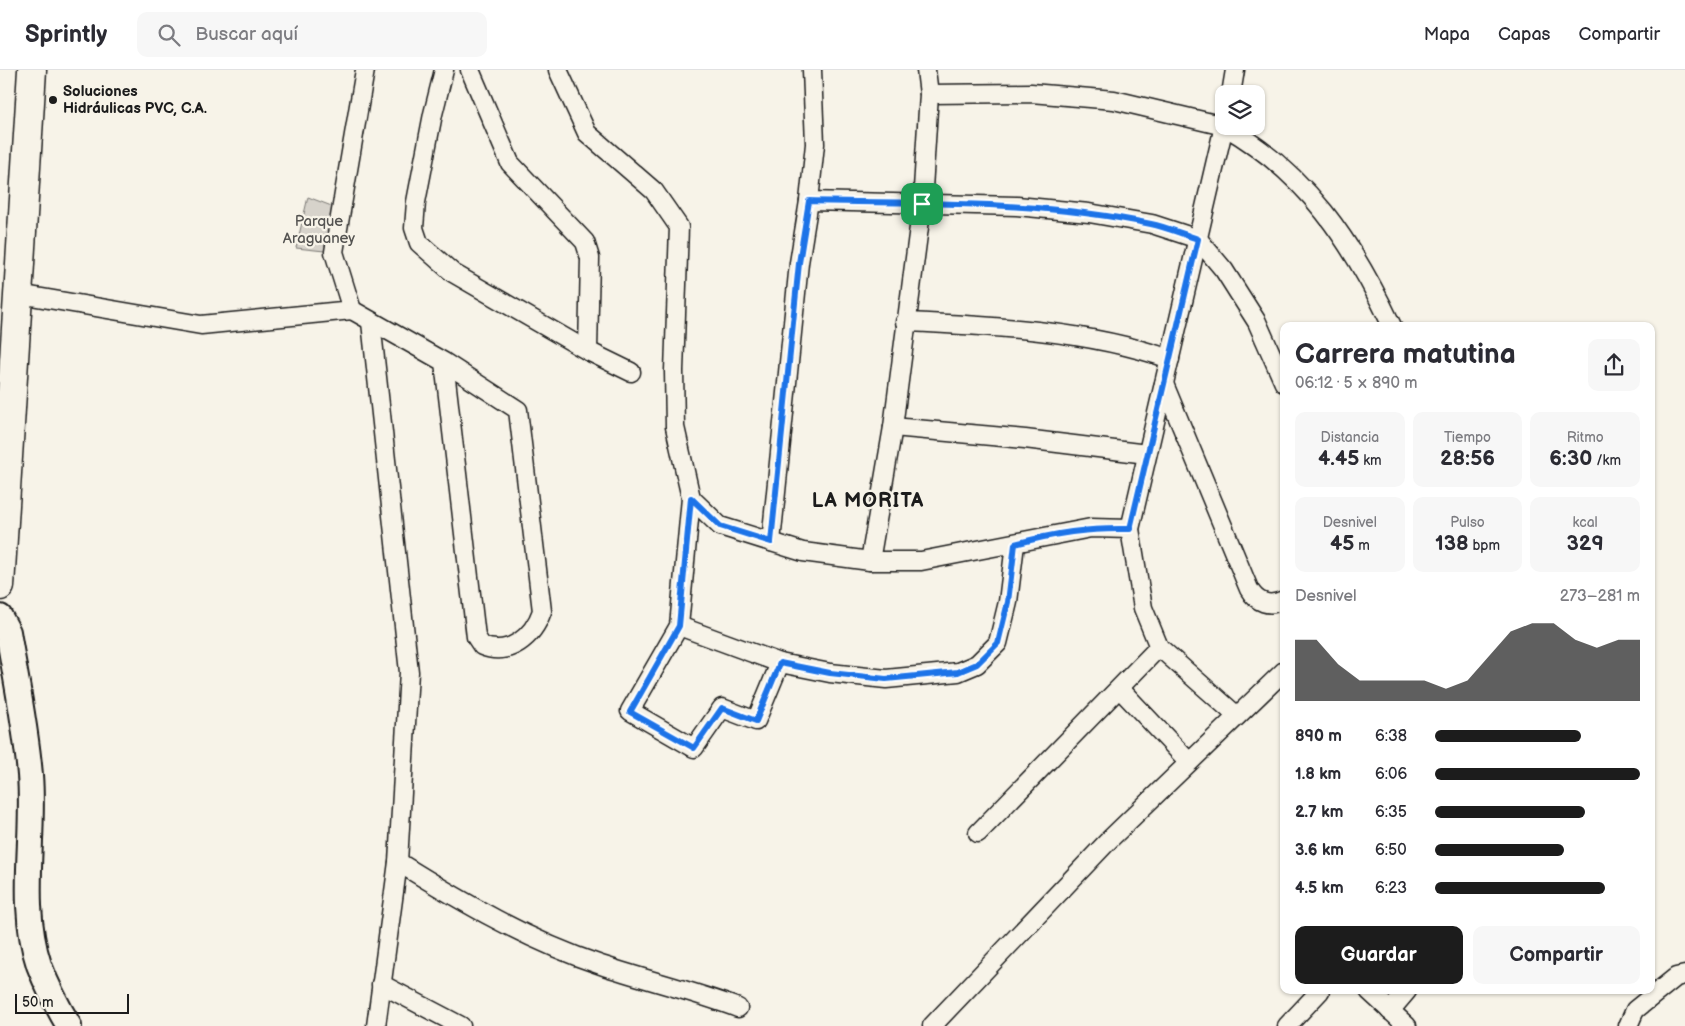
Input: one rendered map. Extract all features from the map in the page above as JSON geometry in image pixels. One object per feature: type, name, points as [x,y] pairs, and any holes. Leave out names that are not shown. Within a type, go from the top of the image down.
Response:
[{"type":"highway","points":[[0,586],[6,407],[19,294],[32,70]]},
{"type":"street","points":[[352,310],[334,252],[365,70]]},
{"type":"street","points":[[444,70],[432,114],[416,202],[414,228],[419,243],[453,273],[588,351],[631,372]]},
{"type":"street","points":[[470,70],[510,163],[585,242],[590,258],[588,351]]},
{"type":"street","points":[[558,70],[587,133],[654,191],[679,227],[674,371],[675,427],[691,498],[679,626],[630,712],[694,748],[722,708],[756,721],[780,663]]},
{"type":"street","points":[[771,542],[799,263],[809,201],[815,144],[812,70]]},
{"type":"street","points":[[870,561],[893,427],[905,322],[922,204],[928,94],[926,70]]},
{"type":"street","points":[[1232,85],[1235,70]]},
{"type":"street","points":[[928,94],[1031,93],[1114,100],[1215,124]]},
{"type":"street","points":[[1222,135],[1130,529],[1143,608],[1159,647],[1238,716]]},
{"type":"street","points":[[1239,135],[1263,150],[1281,165],[1318,202],[1344,238],[1390,322]]},
{"type":"street","points":[[809,201],[1017,206],[1089,213],[1152,224],[1198,239],[1224,270],[1257,322],[1280,374]]},
{"type":"street","points":[[19,294],[201,325],[352,310],[444,362],[518,410],[542,611],[533,630],[522,641],[501,650],[482,646],[476,637],[444,362]]},
{"type":"street","points":[[371,322],[409,672],[398,862],[376,1026]]},
{"type":"street","points":[[905,322],[984,325],[1056,333],[1131,346],[1170,359]]},
{"type":"street","points":[[1164,384],[1252,596],[1264,603],[1271,604],[1280,601]]},
{"type":"street","points":[[893,427],[1025,439],[1147,454]]},
{"type":"street","points":[[691,498],[720,526],[803,552],[870,561],[921,560],[1015,544],[1050,534],[1092,528],[1130,529]]},
{"type":"street","points":[[679,626],[780,663],[830,673],[886,679],[958,672],[977,664],[998,643],[1008,602],[1015,544]]},
{"type":"street","points":[[0,617],[8,632],[26,739],[30,777],[30,915],[39,963],[54,1001],[69,1026]]},
{"type":"street","points":[[978,834],[1159,647]]},
{"type":"street","points":[[932,1026],[1111,838],[1280,675]]},
{"type":"street","points":[[1120,689],[1189,762]]},
{"type":"street","points":[[398,862],[455,898],[532,937],[600,965],[692,991],[738,1008]]},
{"type":"street","points":[[1655,994],[1676,977],[1685,975]]},
{"type":"street","points":[[381,984],[461,1026]]},
{"type":"street","points":[[1287,1026],[1317,994]]},
{"type":"street","points":[[1372,994],[1406,1026]]},
{"type":"street","points":[[1390,1011],[1404,994]]},
{"type":"street","points":[[1628,1026],[1635,1010],[1655,994]]},
{"type":"green space","name":"Parque Araguaney","points":[[308,197],[342,210],[334,252],[296,248]]},
{"type":"place","name":"Soluciones Hidráulicas PVC, C.A.","points":[[53,100]]},
{"type":"district","name":"LA MORITA","points":[[868,501]]},
{"type":"route","points":[[809,201],[922,204],[1017,206],[1089,213],[1152,224],[1198,239],[1130,529],[1092,528],[1050,534],[1015,544],[1008,602],[998,643],[977,664],[958,672],[886,679],[830,673],[780,663],[756,721],[722,708],[694,748],[630,712],[679,626],[691,498],[720,526],[771,542],[784,428],[799,263],[809,201]]}]
